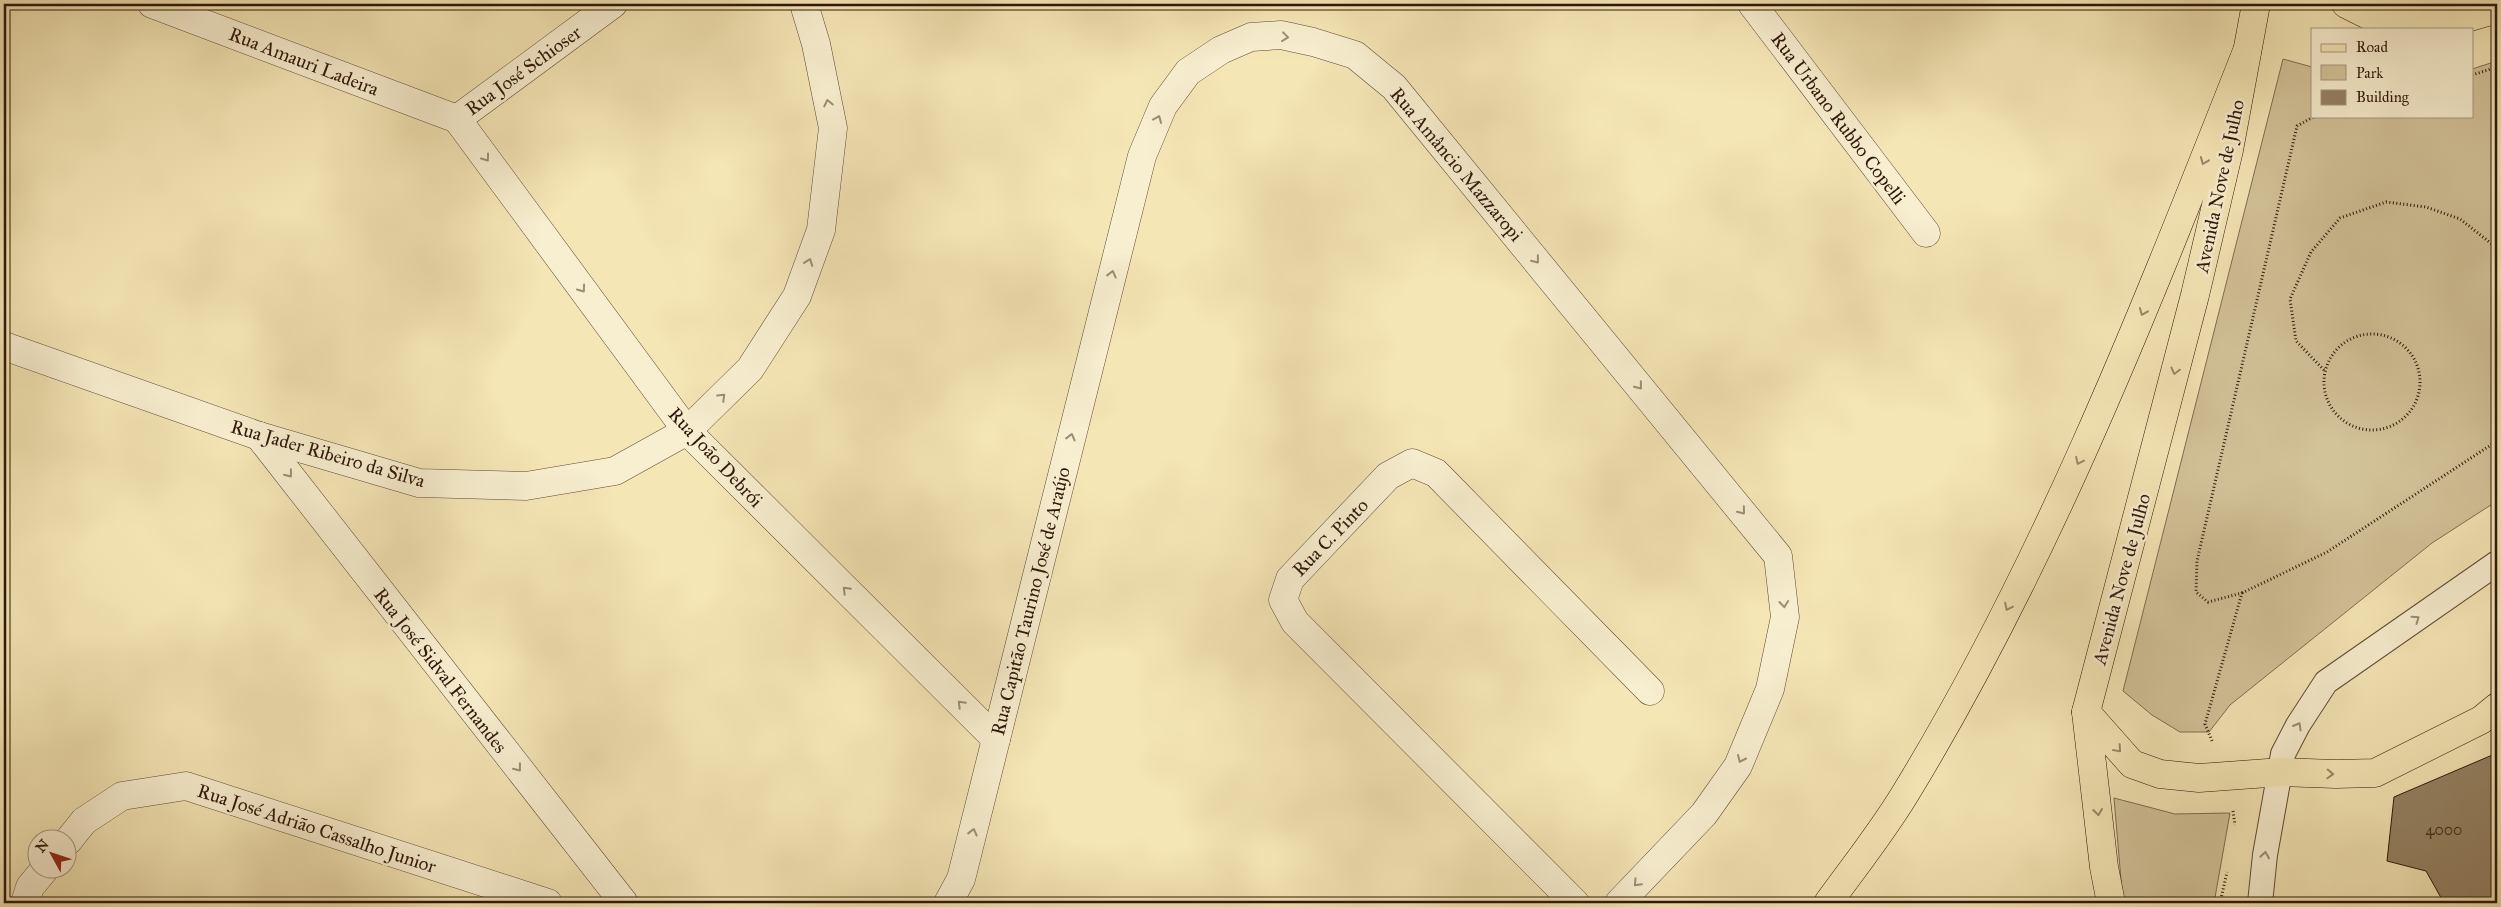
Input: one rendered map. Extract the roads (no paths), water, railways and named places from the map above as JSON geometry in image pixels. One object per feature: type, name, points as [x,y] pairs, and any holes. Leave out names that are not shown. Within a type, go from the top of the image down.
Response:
[{"type":"main road","name":"Avenida Nove de Julho","points":[[2086,712],[2195,295],[2229,150],[2256,4]]},
{"type":"main road","points":[[2346,4],[2374,18],[2409,23],[2453,22],[2497,9]]},
{"type":"main road","points":[[1828,903],[1904,796],[1984,656],[2090,437],[2151,294],[2247,51]]},
{"type":"main road","points":[[2086,712],[2132,764],[2160,774],[2199,778],[2282,772],[2375,773],[2481,720],[2497,707]]},
{"type":"main road","points":[[2086,712],[2104,867],[2111,903]]},
{"type":"street","name":"Rua Amauri Ladeira","points":[[152,4],[457,118]]},
{"type":"street","name":"Rua José Schioser","points":[[457,118],[613,4]]},
{"type":"street","name":"Rua Jader Ribeiro da Silva","points":[[4,346],[259,436],[419,483],[526,486],[615,472],[687,431],[750,370],[797,296],[821,230],[833,128],[816,44],[804,4]]},
{"type":"street","name":"Rua Urbano Rubbo Copelli","points":[[1752,4],[1926,232]]},
{"type":"street","name":"Rua Amâncio Mazzaropi","points":[[1100,322],[1142,156],[1163,106],[1188,72],[1221,50],[1251,37],[1281,35],[1313,42],[1355,55],[1394,87],[1778,556],[1785,617],[1770,689],[1738,766],[1704,814],[1619,903]]},
{"type":"street","name":"Rua João Debrói","points":[[457,118],[687,431],[996,739]]},
{"type":"street","name":"Rua Capitão Taurino José de Araújo","points":[[948,903],[962,880],[1100,322]]},
{"type":"street","name":"Rua José Sidval Fernandes","points":[[259,436],[624,903]]},
{"type":"street","name":"Rua C. Pinto","points":[[1575,903],[1295,622],[1283,600],[1290,579],[1388,476],[1412,463],[1436,473],[1650,691]]},
{"type":"street","name":"Rua José Adrião Cassalho Junior","points":[[77,830],[84,821],[122,796],[186,786],[548,903]]},
{"type":"street","points":[[25,903],[30,887],[36,880]]},
{"type":"lane","points":[[2260,903],[2265,855],[2282,772],[2283,754],[2298,725],[2326,682],[2497,563]]}]
